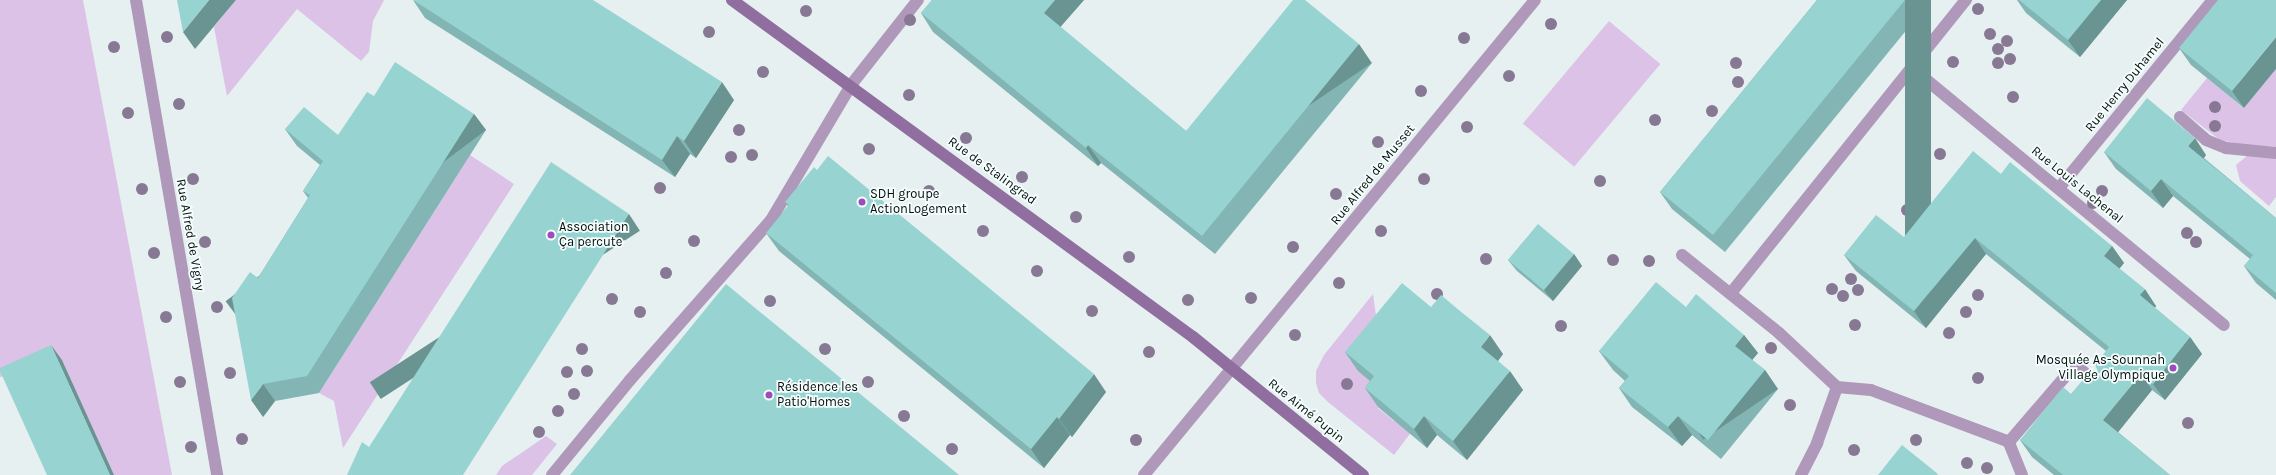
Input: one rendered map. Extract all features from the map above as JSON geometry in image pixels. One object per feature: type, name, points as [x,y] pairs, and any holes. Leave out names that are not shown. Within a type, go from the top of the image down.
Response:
[{"type":"street","name":"Rue Alfred de Vigny","points":[[136,0],[217,475]]},
{"type":"street","name":"Rue de Stalingrad","points":[[732,0],[851,85],[1232,368]]},
{"type":"street","points":[[552,475],[630,380],[771,220],[851,85],[918,0]]},
{"type":"street","name":"Rue Alfred de Musset","points":[[1144,475],[1535,0]]},
{"type":"street","points":[[1731,293],[1966,0]]},
{"type":"street","name":"Rue Henry Duhamel","points":[[2059,188],[2213,0]]},
{"type":"street","name":"Rue Louis Lachenal","points":[[1912,68],[2224,325]]},
{"type":"street","points":[[2180,117],[2206,140],[2226,148],[2276,153]]},
{"type":"street","points":[[1682,255],[1780,333],[1837,387],[1871,390],[2009,442],[2022,475]]},
{"type":"street","points":[[2009,442],[2075,365],[2102,387]]},
{"type":"street","name":"Rue Aimé Pupin","points":[[1232,368],[1363,475]]},
{"type":"street","points":[[1801,475],[1817,443],[1837,387]]},
{"type":"shaded area","points":[[0,0],[83,0],[172,475],[107,475],[64,364],[0,377]]},
{"type":"shaded area","points":[[236,0],[384,0],[373,21],[369,52],[361,61],[297,9],[227,96],[214,27]]},
{"type":"shaded area","points":[[1609,21],[1660,64],[1574,167],[1523,124]]},
{"type":"shaded area","points":[[2276,69],[2276,147],[2239,144],[2220,140],[2181,110],[2207,78],[2244,108]]},
{"type":"shaded area","points":[[470,155],[514,184],[343,448],[334,401],[319,393]]},
{"type":"shaded area","points":[[2248,155],[2276,157],[2276,197],[2269,206],[2240,181],[2236,165]]},
{"type":"shaded area","points":[[1373,294],[1387,395],[1378,408],[1394,421],[1400,415],[1415,427],[1394,455],[1328,402],[1319,393],[1316,383],[1316,371],[1324,355]]},
{"type":"shaded area","points":[[546,436],[557,444],[532,475],[496,475],[502,466]]},
{"type":"building","points":[[177,0],[209,0],[183,32]]},
{"type":"building","points":[[413,0],[593,0],[722,82],[684,141],[677,136],[662,160]]},
{"type":"building","points":[[932,0],[1055,0],[1044,13],[1186,131],[1293,0],[1305,0],[1359,44],[1202,236],[1088,145],[1086,148],[921,13]]},
{"type":"building","points":[[1817,0],[1905,0],[1713,235],[1660,192]]},
{"type":"building","points":[[2019,0],[2101,0],[2068,40]]},
{"type":"building","points":[[2218,0],[2276,0],[2276,37],[2232,91],[2179,48]]},
{"type":"building","points":[[395,62],[474,114],[307,376],[263,384],[251,400],[232,298],[250,272],[258,278],[310,195],[303,191],[323,161],[285,129],[304,107],[338,135],[367,92],[374,96]]},
{"type":"building","points":[[2147,98],[2195,138],[2188,146],[2276,218],[2276,293],[2244,266],[2253,255],[2161,179],[2151,191],[2104,152]]},
{"type":"building","points":[[1973,151],[2001,174],[2010,162],[2112,246],[2104,256],[2145,289],[2140,295],[2190,337],[2153,384],[2141,374],[2103,420],[2170,475],[2063,475],[2020,440],[2063,387],[2071,394],[2086,376],[2096,375],[2098,371],[2095,365],[2109,347],[1975,238],[1914,311],[1844,255],[1876,215],[1904,237]]},
{"type":"building","points":[[828,156],[1094,374],[1059,419],[1057,417],[1031,449],[766,233],[789,205],[785,202],[814,167],[817,170]]},
{"type":"building","points":[[551,162],[629,214],[463,475],[347,475],[362,442],[369,447]]},
{"type":"building","points":[[1538,224],[1574,254],[1544,290],[1508,260]]},
{"type":"building","points":[[1656,282],[1686,307],[1696,294],[1744,335],[1735,346],[1765,370],[1708,440],[1678,416],[1668,427],[1619,388],[1629,376],[1599,351]]},
{"type":"building","points":[[1402,283],[1431,307],[1441,295],[1490,335],[1481,347],[1510,371],[1453,441],[1424,416],[1414,429],[1365,388],[1374,376],[1345,352]]},
{"type":"building","points":[[726,284],[959,475],[570,475]]},
{"type":"building","points":[[51,345],[110,475],[47,475],[0,371],[0,368]]},
{"type":"building","points":[[1902,445],[1938,474],[1878,475]]},
{"type":"place","name":"SDH groupe ActionLogement","points":[[862,202]]},
{"type":"place","name":"Association Ça percute","points":[[551,235]]},
{"type":"place","name":"Mosquée As-Sounnah Village Olympique","points":[[2173,368]]},
{"type":"place","name":"Résidence les Patio'Homes","points":[[769,395]]}]
